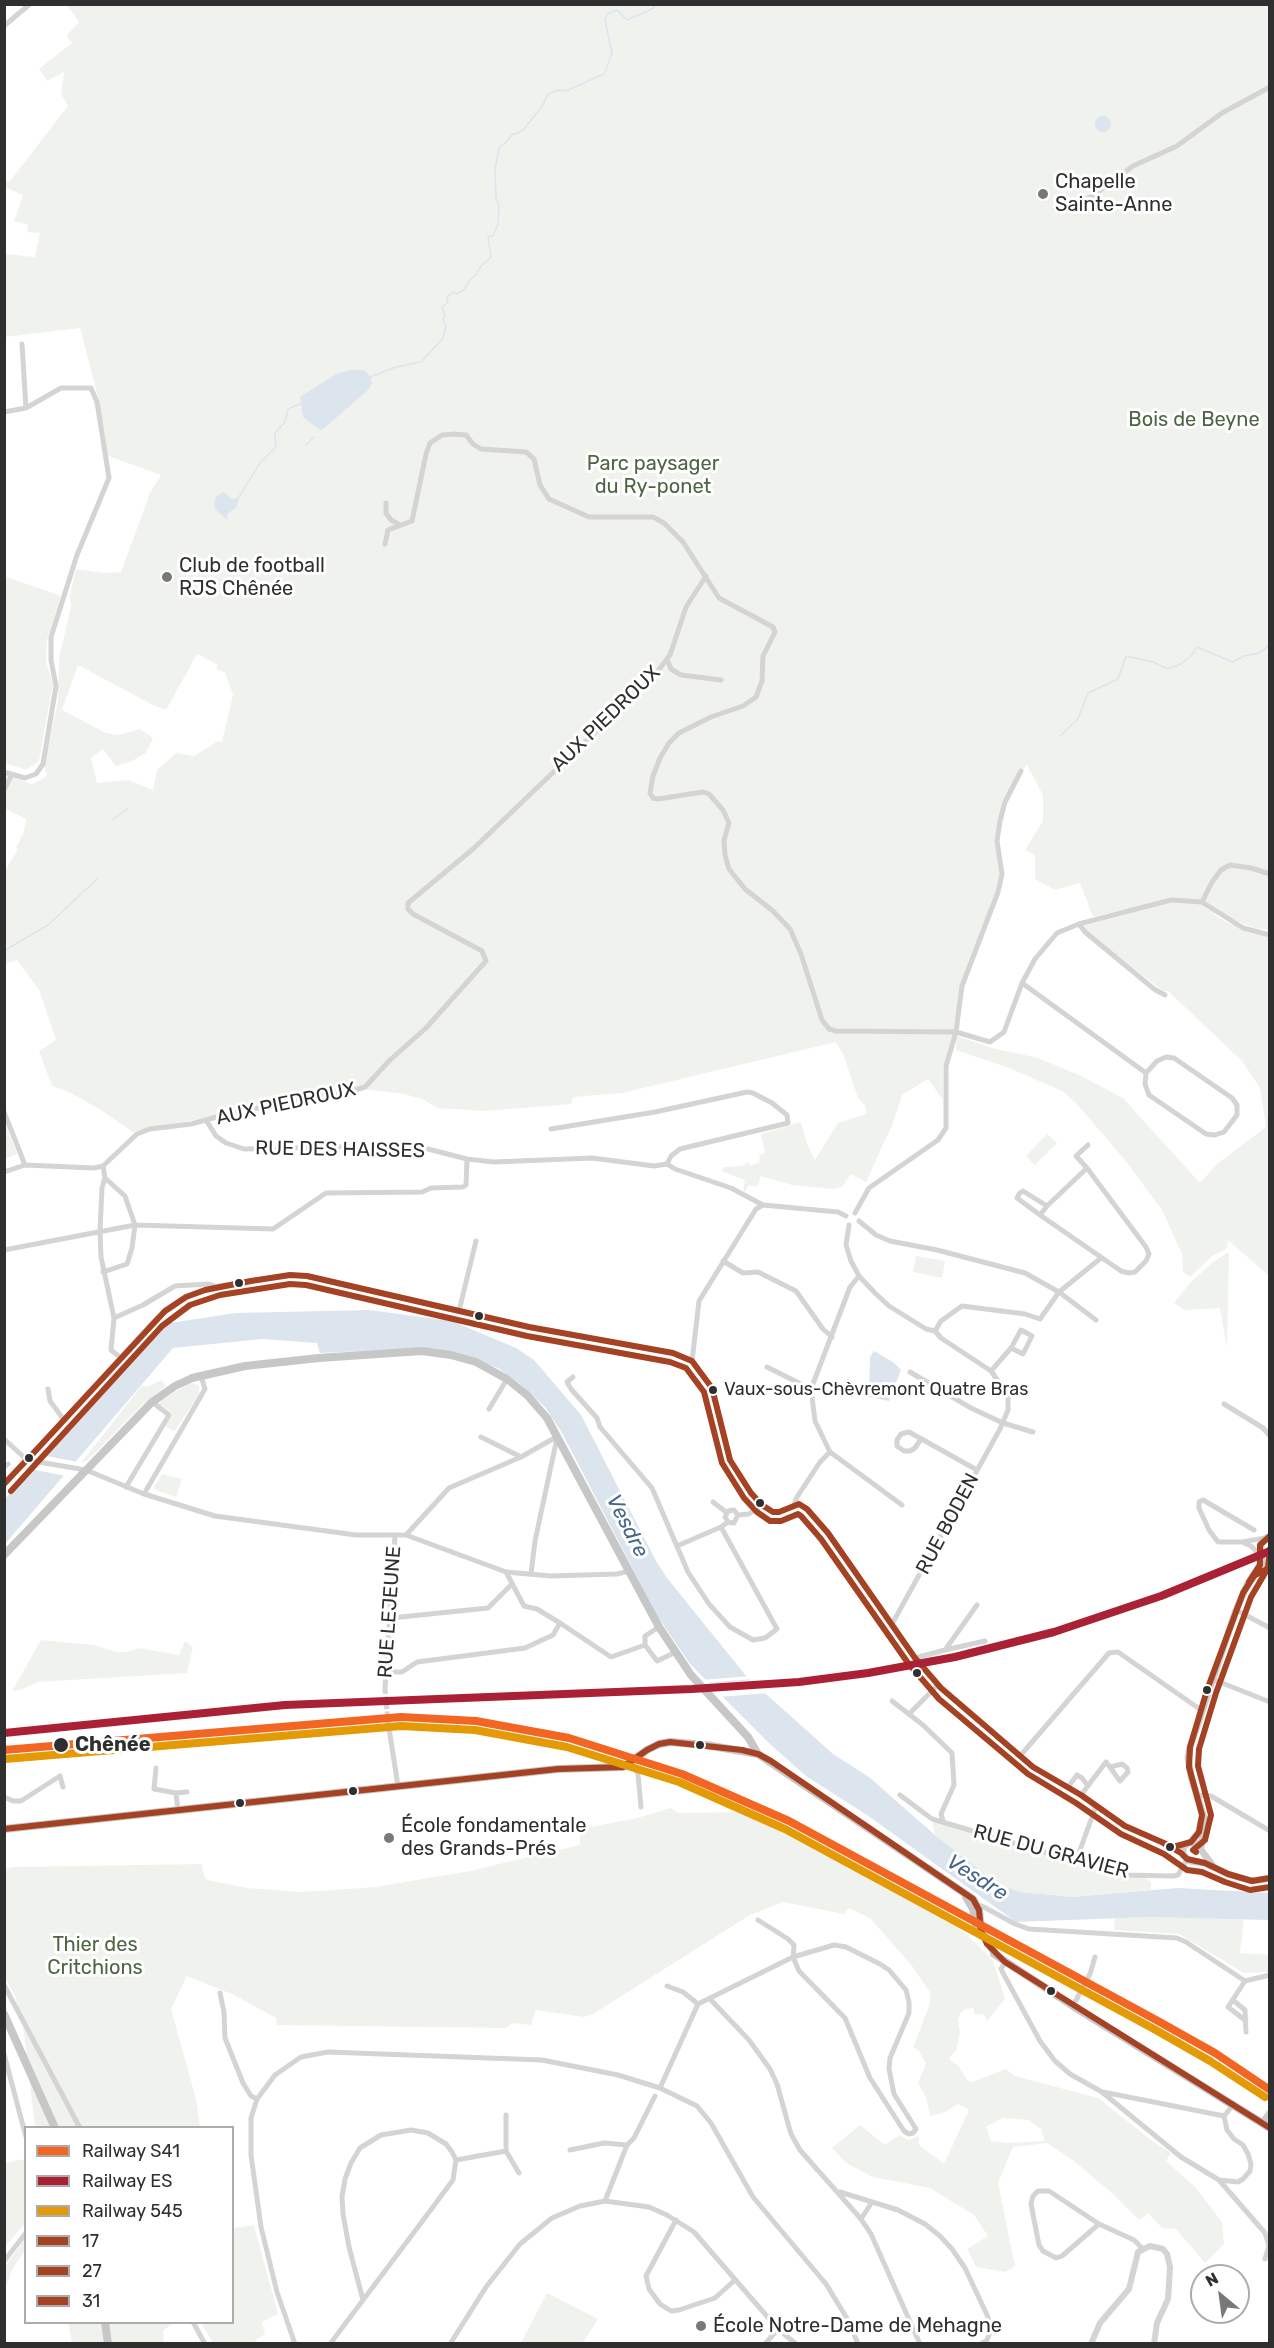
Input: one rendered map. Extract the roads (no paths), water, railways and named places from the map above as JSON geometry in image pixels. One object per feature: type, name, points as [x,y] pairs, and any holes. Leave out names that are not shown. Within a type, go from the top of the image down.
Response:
[{"type":"main road","points":[[4,1555],[152,1402],[175,1386],[201,1376],[245,1366],[422,1351],[451,1355],[476,1362],[507,1380],[527,1395],[547,1418],[659,1627],[686,1669],[748,1737],[758,1754]]},
{"type":"main road","points":[[1196,1860],[1201,1856],[1204,1826],[1188,1758],[1201,1710],[1236,1610],[1243,1593],[1260,1565],[1260,1545],[1268,1537]]},
{"type":"main road","points":[[1254,1576],[1269,1567],[1259,1556]]},
{"type":"main road","points":[[742,1750],[747,1744],[748,1737]]},
{"type":"main road","points":[[4,1829],[558,1769],[623,1767],[647,1750],[670,1742],[742,1750],[758,1754],[965,1894],[974,1905],[977,1933],[985,1946],[1005,1962],[1269,2128]]},
{"type":"main road","points":[[1202,1815],[1199,1832],[1182,1850],[1185,1857],[1252,1881],[1269,1878]]},
{"type":"main road","points":[[1188,1843],[1196,1843],[1213,1866]]},
{"type":"main road","points":[[4,2014],[55,2126]]},
{"type":"main road","points":[[1262,2123],[1269,2113]]},
{"type":"main road","points":[[105,2324],[108,2343]]},
{"type":"street","points":[[4,26],[30,4]]},
{"type":"street","points":[[1055,209],[1090,197],[1133,166],[1177,146],[1222,113],[1269,87]]},
{"type":"street","points":[[22,344],[26,408]]},
{"type":"street","points":[[4,412],[26,408],[61,388],[92,388],[97,402],[109,478],[77,555],[51,637],[51,660],[56,686],[43,764],[36,774],[25,778],[11,777],[4,772]]},
{"type":"street","points":[[25,393],[39,401]]},
{"type":"street","points":[[385,544],[388,530],[412,521],[430,443],[442,435],[466,435],[473,444],[481,449],[526,452],[534,459],[540,485],[549,499],[581,514],[589,517],[653,517],[664,523],[683,542],[719,598],[770,624],[774,630],[774,636],[763,656],[760,690],[751,702],[679,732],[669,743],[660,759],[650,788],[651,796],[658,800],[703,792],[709,794],[723,810],[729,823],[724,840],[724,855],[729,869],[745,889],[790,929],[801,954],[822,1020],[829,1029],[836,1031],[956,1032],[984,1041],[995,1040],[1004,1032],[1022,983],[1035,959],[1057,933],[1079,924],[1171,900],[1202,902],[1243,928],[1269,935]]},
{"type":"street","points":[[386,503],[386,513],[391,520],[400,525]]},
{"type":"street","name":"AUX PIEDROUX","points":[[103,1166],[140,1133],[150,1129],[206,1120],[313,1096],[346,1093],[366,1087],[390,1060],[426,1028],[486,961],[482,951],[413,914],[408,909],[408,903],[473,849],[654,676],[667,659],[686,607],[706,576]]},
{"type":"street","points":[[667,659],[671,669],[681,675],[721,680]]},
{"type":"street","points":[[855,1213],[871,1186],[943,1135],[947,1120],[946,1066],[956,1032],[962,986],[1002,874],[997,841],[1000,821],[1005,802],[1021,771]]},
{"type":"street","points":[[4,790],[11,777]]},
{"type":"street","points":[[1202,902],[1221,870],[1230,865],[1269,874]]},
{"type":"street","points":[[1079,924],[1154,989],[1164,994]]},
{"type":"street","points":[[1022,983],[1146,1073]]},
{"type":"street","points":[[1166,1057],[1174,1058],[1232,1098],[1237,1105],[1237,1115],[1224,1132],[1215,1135],[1206,1134],[1149,1095],[1145,1084],[1146,1073],[1157,1061],[1166,1057]]},
{"type":"street","points":[[551,1129],[655,1112],[747,1092],[753,1093],[788,1115],[788,1123],[680,1149],[671,1156],[667,1164],[675,1169],[731,1188],[762,1205],[838,1212],[846,1216]]},
{"type":"street","points":[[4,1112],[25,1165]]},
{"type":"street","name":"RUE DES HAISSES","points":[[206,1120],[216,1136],[226,1143],[244,1149],[378,1146],[424,1148],[467,1159],[494,1162],[592,1158],[654,1166],[667,1164]]},
{"type":"street","points":[[1047,1206],[1023,1191],[1017,1197],[1120,1271],[1129,1273],[1140,1266],[1149,1254],[1076,1156],[1088,1144]]},
{"type":"street","points":[[4,1250],[135,1225],[273,1229],[326,1193],[422,1192],[431,1188],[463,1187],[466,1185],[467,1159]]},
{"type":"street","points":[[4,1172],[25,1165],[92,1168],[103,1166],[105,1178],[102,1188],[100,1231],[104,1272],[114,1318],[111,1350],[121,1358]]},
{"type":"street","points":[[1040,1215],[1087,1168]]},
{"type":"street","points":[[104,1272],[127,1264],[135,1225],[125,1196],[105,1178]]},
{"type":"street","points":[[692,1361],[699,1301],[756,1209],[762,1205]]},
{"type":"street","points":[[846,1216],[849,1213],[855,1213],[859,1221],[882,1238],[1018,1271],[1059,1292],[1096,1320]]},
{"type":"street","points":[[846,1216],[846,1222],[849,1225],[846,1245],[859,1276],[890,1306],[926,1329],[934,1330],[940,1338],[992,1371],[1008,1395],[1008,1410],[1003,1423]]},
{"type":"street","points":[[849,1225],[855,1226],[859,1221]]},
{"type":"street","points":[[459,1311],[476,1241]]},
{"type":"street","points":[[934,1330],[941,1321],[962,1306],[1026,1314],[1040,1319],[1059,1292],[1101,1258]]},
{"type":"street","points":[[723,1261],[743,1273],[758,1272],[796,1291],[823,1329],[832,1337]]},
{"type":"street","points":[[4,1485],[156,1318],[186,1297],[218,1286],[290,1275],[307,1276],[531,1328],[673,1353],[692,1361],[712,1388],[730,1460],[747,1488],[762,1505],[773,1512],[779,1512],[794,1505],[804,1506],[826,1530],[915,1658],[938,1685],[1033,1767],[1081,1795],[1125,1826],[1169,1846],[1185,1857]]},
{"type":"street","points":[[859,1276],[850,1287],[811,1389],[815,1421],[830,1452],[902,1505]]},
{"type":"street","points":[[114,1318],[143,1305],[175,1286],[209,1284],[218,1286]]},
{"type":"street","points":[[992,1371],[1011,1348]]},
{"type":"street","points":[[767,1367],[811,1389]]},
{"type":"street","points":[[910,1372],[960,1403],[1003,1423],[1033,1432]]},
{"type":"street","points":[[144,1494],[205,1389],[201,1376]]},
{"type":"street","points":[[573,1377],[567,1382],[597,1418],[600,1427],[652,1488],[693,1580],[709,1604],[730,1627],[753,1640],[765,1638],[777,1629],[721,1527]]},
{"type":"street","points":[[489,1409],[507,1380]]},
{"type":"street","points":[[48,1389],[50,1401],[64,1419]]},
{"type":"street","points":[[126,1487],[169,1415],[152,1402]]},
{"type":"street","points":[[1224,1404],[1263,1428],[1269,1436]]},
{"type":"street","name":"RUE BODEN","points":[[892,1624],[1003,1423]]},
{"type":"street","points":[[921,1439],[910,1451],[904,1451],[897,1446],[897,1440],[906,1431],[921,1439],[977,1470]]},
{"type":"street","points":[[406,1535],[449,1488],[521,1457],[558,1436]]},
{"type":"street","points":[[531,1574],[535,1541],[558,1436]]},
{"type":"street","points":[[481,1437],[521,1457]]},
{"type":"street","points":[[4,1439],[27,1460],[86,1470],[144,1494],[215,1516],[355,1535],[406,1535],[506,1572],[584,1575],[617,1574],[629,1571]]},
{"type":"street","points":[[794,1505],[814,1471],[830,1452]]},
{"type":"street","points":[[1254,1530],[1203,1500],[1199,1502],[1199,1508],[1215,1540],[1222,1543],[1242,1542],[1268,1537]]},
{"type":"street","points":[[713,1502],[726,1512]]},
{"type":"street","points":[[677,1546],[728,1522],[734,1523],[738,1515],[756,1510],[762,1505]]},
{"type":"street","points":[[726,1512],[734,1510],[738,1515]]},
{"type":"street","points":[[726,1512],[725,1519],[728,1522]]},
{"type":"street","name":"RUE LEJEUNE","points":[[385,1689],[395,1535]]},
{"type":"street","points":[[1242,1542],[1251,1546],[1259,1556]]},
{"type":"street","points":[[506,1572],[524,1606],[537,1610],[560,1623],[611,1657],[645,1645]]},
{"type":"street","points":[[391,1618],[488,1608],[511,1585]]},
{"type":"street","points":[[945,1650],[977,1605]]},
{"type":"street","points":[[1236,1610],[1269,1628]]},
{"type":"street","points":[[386,1672],[402,1672],[417,1662],[525,1648],[553,1635],[560,1623]]},
{"type":"street","points":[[659,1627],[645,1636],[645,1645],[657,1661],[676,1652]]},
{"type":"street","points":[[915,1658],[986,1641]]},
{"type":"street","points":[[1020,1756],[1109,1653],[1118,1652],[1201,1710]]},
{"type":"street","points":[[1212,1679],[1269,1702]]},
{"type":"street","points":[[910,1713],[938,1685]]},
{"type":"street","points":[[892,1701],[910,1713],[952,1753],[954,1785],[941,1814],[943,1821]]},
{"type":"street","points":[[388,1722],[398,1786]]},
{"type":"street","points":[[1081,1795],[1106,1762],[1110,1767]]},
{"type":"street","points":[[631,1763],[638,1774],[641,1807]]},
{"type":"street","points":[[156,1768],[153,1789],[176,1793],[187,1792]]},
{"type":"street","points":[[1068,1787],[1077,1775],[1088,1785]]},
{"type":"street","points":[[4,1797],[13,1801],[21,1801],[60,1776],[63,1786]]},
{"type":"street","points":[[176,1793],[178,1810]]},
{"type":"street","name":"RUE DU GRAVIER","points":[[900,1795],[932,1819],[1124,1875],[1178,1875],[1185,1857]]},
{"type":"street","points":[[1197,1795],[1211,1796],[1268,1830],[1269,1823]]},
{"type":"street","points":[[1076,1861],[1096,1806]]},
{"type":"street","points":[[1169,1846],[1188,1843]]},
{"type":"street","points":[[974,1905],[1029,1929],[1177,1938],[1245,1981],[1269,1976]]},
{"type":"street","points":[[660,2088],[698,2004],[793,1957],[834,1945],[846,1947],[889,1970],[906,1990],[909,2013],[890,2058],[889,2069],[894,2094],[916,2128],[913,2133],[909,2134],[904,2131],[870,2078],[845,2018],[833,2003],[799,1971],[793,1957],[794,1945],[758,1920]]},
{"type":"street","points":[[1090,1974],[1095,1957]]},
{"type":"street","points":[[1005,1962],[1001,1969],[1047,2052],[1070,2074],[1102,2092],[1181,2157],[1219,2180],[1265,2233],[1269,2246],[1265,2259]]},
{"type":"street","points":[[1245,1981],[1234,2001],[1245,2010],[1246,2032]]},
{"type":"street","points":[[1072,2006],[1084,1985]]},
{"type":"street","points":[[4,1986],[79,2126]]},
{"type":"street","points":[[667,1986],[683,1992],[698,2004]]},
{"type":"street","points":[[220,1993],[224,2012],[225,2038],[243,2083],[251,2096],[257,2099]]},
{"type":"street","points":[[710,1999],[749,2040],[770,2069],[777,2084],[791,2134],[800,2150],[840,2192],[861,2219],[920,2343]]},
{"type":"street","points":[[295,2343],[277,2292],[261,2227],[250,2134],[251,2118],[257,2099],[274,2075],[289,2064],[308,2055],[328,2052],[542,2060],[618,2074],[660,2088],[697,2106],[705,2114],[753,2197],[826,2284],[848,2320],[858,2343]]},
{"type":"street","points":[[4,2054],[24,2129]]},
{"type":"street","points":[[1102,2092],[1224,2116]]},
{"type":"street","points":[[605,2201],[627,2145],[639,2129],[656,2096]]},
{"type":"street","points":[[1219,2180],[1238,2182],[1244,2179],[1250,2171],[1251,2164],[1248,2154],[1227,2130],[1224,2116],[1233,2104]]},
{"type":"street","points":[[506,2115],[506,2151],[519,2173]]},
{"type":"street","points":[[330,2343],[363,2300],[453,2180],[456,2160],[446,2144],[438,2137],[411,2130],[381,2135],[360,2148],[351,2163],[342,2197],[348,2247],[363,2300]]},
{"type":"street","points":[[570,2150],[604,2143],[627,2145]]},
{"type":"street","points":[[456,2160],[506,2151]]},
{"type":"street","points":[[1099,2224],[1062,2256],[1056,2258],[1039,2245],[1031,2204],[1033,2196],[1038,2191],[1048,2191],[1099,2224],[1134,2240],[1142,2248]]},
{"type":"street","points":[[840,2192],[898,2210],[925,2224],[952,2249],[965,2268],[988,2318],[991,2330],[987,2340],[981,2343]]},
{"type":"street","points":[[450,2343],[486,2287],[520,2244],[552,2218],[580,2206],[605,2201],[649,2207],[694,2232],[778,2330],[796,2343]]},
{"type":"street","points":[[861,2219],[872,2202]]},
{"type":"street","points":[[676,2220],[646,2276],[649,2289],[660,2304],[671,2311],[679,2310],[715,2298],[735,2280]]},
{"type":"street","points":[[4,2261],[24,2236]]},
{"type":"street","points":[[1091,2343],[1100,2322],[1129,2289],[1135,2258],[1142,2248],[1150,2246],[1163,2249],[1167,2254],[1170,2267],[1168,2299],[1157,2323],[1154,2343]]},
{"type":"street","points":[[194,2324],[205,2343]]},
{"type":"street","points":[[765,2343],[778,2330]]},
{"type":"water","points":[[1100,116],[1106,116],[1111,124],[1109,130],[1100,132],[1095,127],[1095,121]]},
{"type":"water","points":[[351,370],[364,370],[371,377],[372,384],[322,430],[317,428],[303,417],[300,397],[336,374]]},
{"type":"water","points":[[223,492],[232,499],[239,498],[236,508],[228,513],[227,520],[215,509],[214,503],[217,496]]},
{"type":"water","name":"Vesdre","points":[[369,1310],[452,1321],[516,1348],[534,1360],[581,1415],[667,1578],[747,1677],[833,1754],[869,1777],[935,1835],[998,1884],[1020,1892],[1072,1897],[1178,1888],[1269,1893],[1269,1920],[1149,1917],[1016,1922],[867,1815],[806,1776],[770,1744],[690,1664],[658,1617],[562,1433],[545,1407],[518,1382],[498,1368],[458,1353],[429,1348],[320,1353],[317,1343],[262,1339],[173,1348],[5,1544],[5,1499],[120,1366],[163,1324],[236,1313]]},
{"type":"water","points":[[874,1351],[893,1362],[901,1370],[889,1401],[869,1397],[870,1357]]},
{"type":"waterway","points":[[370,377],[396,367],[421,362],[443,338],[446,326],[442,307],[448,302],[447,297],[453,292],[456,294],[464,290],[481,266],[491,257],[488,237],[493,236],[498,224],[499,205],[496,198],[495,170],[499,148],[512,134],[524,129],[543,105],[547,95],[557,90],[566,91],[604,74],[612,54],[605,20],[607,14],[617,10],[627,20],[652,9],[656,4]]},
{"type":"waterway","points":[[237,500],[260,463],[276,447],[275,433],[285,422],[288,409],[302,403]]},
{"type":"waterway","points":[[306,445],[314,437]]},
{"type":"waterway","points":[[1060,736],[1078,719],[1088,693],[1118,679],[1126,656],[1153,662],[1168,669],[1179,665],[1191,656],[1197,647],[1233,662],[1244,656],[1259,653],[1270,645]]},
{"type":"waterway","points":[[112,820],[127,809]]},
{"type":"waterway","points":[[4,954],[7,949],[48,925],[97,879]]},
{"type":"tunnel","points":[[385,1689],[388,1722]]},
{"type":"tunnel","points":[[1084,1985],[1090,1974]]},
{"type":"rail line","name":"ES","points":[[4,1733],[285,1705],[692,1689],[799,1682],[868,1673],[955,1657],[1054,1632],[1161,1596],[1270,1551]]},
{"type":"rail line","name":"S41","points":[[4,1750],[401,1717],[476,1721],[569,1738],[682,1774],[789,1821],[1158,2021],[1215,2053],[1270,2090]]},
{"type":"rail line","name":"545","points":[[5,1759],[401,1726],[475,1730],[567,1747],[679,1782],[785,1829],[1154,2029],[1210,2061],[1265,2097]]},
{"type":"place","name":"Chapelle Sainte-Anne","points":[[1043,194]]},
{"type":"place","name":"Club de football RJS Chênée","points":[[167,577]]},
{"type":"place","name":"Vaux-sous-Chèvremont Quatre Bras","points":[[713,1390]]},
{"type":"place","name":"Chênée","points":[[61,1745]]},
{"type":"place","name":"École fondamentale des Grands-Prés","points":[[389,1838]]},
{"type":"place","name":"École Notre-Dame de Mehagne","points":[[701,2326]]},
{"type":"park label","name":"Bois de Beyne","points":[[1194,420]]},
{"type":"park label","name":"Parc paysager du Ry-ponet","points":[[653,476]]},
{"type":"park label","name":"Thier des Critchions","points":[[95,1956]]}]
